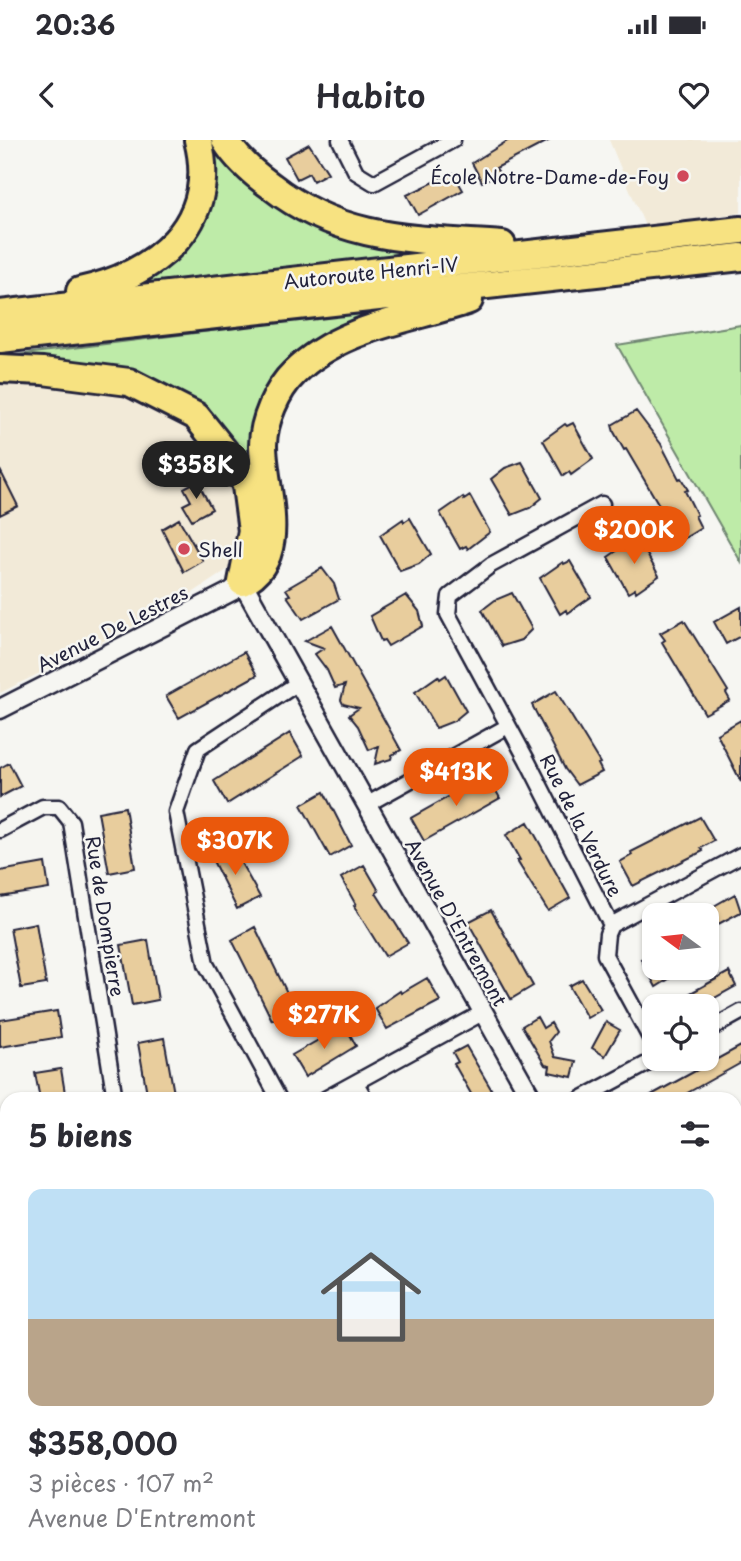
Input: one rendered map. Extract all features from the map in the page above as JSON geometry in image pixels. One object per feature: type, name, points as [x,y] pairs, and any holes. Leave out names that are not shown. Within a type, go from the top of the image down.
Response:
[{"type":"highway","points":[[0,312],[107,285],[148,267],[167,251],[192,215],[201,186],[203,158],[198,140]]},
{"type":"highway","points":[[225,140],[255,174],[286,198],[315,215],[346,226],[412,241],[567,250]]},
{"type":"highway","name":"Autoroute Henri-IV","points":[[0,312],[741,230]]},
{"type":"highway","name":"Autoroute Henri-IV","points":[[0,339],[741,257]]},
{"type":"highway","points":[[242,582],[251,578],[269,555],[272,537],[263,444],[269,414],[292,374],[320,352],[361,331],[443,309],[518,283]]},
{"type":"highway","points":[[0,369],[43,371],[128,382],[196,416],[241,472],[246,486],[253,531],[242,582]]},
{"type":"street","points":[[340,140],[356,172],[374,183],[453,140]]},
{"type":"street","name":"Rue de la Verdure","points":[[602,504],[491,565],[450,596],[447,614],[611,925],[607,934],[605,956],[642,1023]]},
{"type":"street","name":"Avenue D'Entremont","points":[[242,582],[528,1092]]},
{"type":"street","name":"Avenue De Lestres","points":[[0,709],[232,591],[242,582]]},
{"type":"street","points":[[275,1092],[206,964],[176,812],[198,749],[298,683]]},
{"type":"street","points":[[366,805],[508,726]]},
{"type":"street","name":"Rue de Dompierre","points":[[0,830],[43,807],[59,807],[71,822],[114,1092]]},
{"type":"street","points":[[611,925],[741,855]]},
{"type":"street","points":[[339,1092],[484,1012]]},
{"type":"street","points":[[719,1024],[741,1012]]},
{"type":"street","points":[[594,1092],[642,1066]]},
{"type":"street","points":[[356,1083],[361,1092]]},
{"type":"shaded area","name":"École Notre-Dame-de-Foy","points":[[609,140],[741,140],[741,213],[645,226]]},
{"type":"shaded area","points":[[0,380],[125,393],[186,425],[215,451],[240,496],[239,562],[173,606],[0,693]]},
{"type":"green space","points":[[206,140],[218,140],[248,176],[449,253],[124,291],[166,261]]},
{"type":"green space","points":[[421,305],[286,369],[263,529],[193,406],[0,357]]},
{"type":"green space","points":[[741,325],[741,562],[617,345]]},
{"type":"building","points":[[509,140],[550,140],[496,168],[499,173],[482,182],[472,163]]},
{"type":"building","points":[[309,144],[328,173],[313,181],[309,173],[297,179],[285,157]]},
{"type":"building","points":[[453,173],[463,190],[418,215],[407,195]]},
{"type":"building","points":[[636,411],[661,444],[679,479],[681,478],[697,515],[695,516],[701,528],[678,542],[662,519],[662,510],[614,432],[612,425]]},
{"type":"building","points":[[573,423],[593,459],[571,475],[569,472],[563,476],[543,440],[565,424],[567,426]]},
{"type":"building","points":[[522,462],[542,498],[530,508],[512,515],[491,479],[505,468]]},
{"type":"building","points":[[0,470],[18,506],[0,515]]},
{"type":"building","points":[[197,481],[212,509],[192,520],[183,505],[191,501],[184,488]]},
{"type":"building","points":[[470,496],[490,532],[468,549],[466,546],[460,549],[440,513],[463,497],[464,500]]},
{"type":"building","points":[[410,518],[431,554],[419,564],[400,571],[380,535],[403,519],[404,522]]},
{"type":"building","name":"Shell","points":[[179,519],[203,561],[184,572],[162,529]]},
{"type":"building","points":[[639,540],[659,576],[636,592],[635,589],[628,593],[608,557],[631,541],[632,543]]},
{"type":"building","points":[[570,561],[591,597],[568,613],[566,610],[560,614],[540,578],[563,562],[564,564]]},
{"type":"building","points":[[322,568],[334,584],[339,599],[303,619],[287,596],[290,595],[286,589]]},
{"type":"building","points":[[512,593],[532,629],[521,640],[502,646],[482,610],[495,600]]},
{"type":"building","points":[[406,595],[419,611],[423,626],[388,646],[384,640],[381,641],[370,616]]},
{"type":"building","points":[[741,607],[741,636],[726,644],[714,622]]},
{"type":"building","points":[[684,620],[728,691],[726,693],[730,700],[705,714],[662,642],[665,640],[660,633]]},
{"type":"building","points":[[332,626],[401,750],[392,755],[391,759],[375,764],[379,746],[369,750],[358,726],[349,715],[359,708],[343,704],[341,700],[345,685],[335,688],[327,670],[315,654],[324,648],[305,641]]},
{"type":"building","points":[[244,652],[257,675],[179,718],[166,696]]},
{"type":"building","points":[[446,675],[466,711],[454,721],[436,728],[415,692],[438,676],[440,679]]},
{"type":"building","points":[[556,691],[600,763],[598,764],[602,772],[577,785],[565,769],[532,705]]},
{"type":"building","points":[[741,720],[741,782],[717,734]]},
{"type":"building","points":[[290,733],[303,756],[227,804],[214,781]]},
{"type":"building","points":[[9,763],[21,786],[0,797],[0,768]]},
{"type":"building","points":[[487,775],[500,798],[424,841],[411,818]]},
{"type":"building","points":[[324,792],[351,845],[330,857],[301,805]]},
{"type":"building","points":[[125,807],[135,868],[109,873],[98,812]]},
{"type":"building","points":[[700,817],[714,841],[701,848],[703,851],[633,886],[620,862],[632,855],[631,852]]},
{"type":"building","points":[[528,822],[570,898],[548,911],[517,861],[520,860],[506,835]]},
{"type":"building","points":[[231,845],[260,897],[237,909],[211,857]]},
{"type":"building","points":[[45,863],[49,889],[0,897],[0,871]]},
{"type":"building","points":[[364,865],[379,891],[376,893],[408,943],[385,956],[354,906],[356,905],[341,878]]},
{"type":"building","points":[[735,894],[741,912],[719,924],[719,903]]},
{"type":"building","points":[[491,910],[533,986],[511,999],[468,922]]},
{"type":"building","points":[[36,923],[46,984],[21,988],[10,928]]},
{"type":"building","points":[[255,927],[294,1007],[272,1020],[232,940]]},
{"type":"building","points":[[148,940],[158,1000],[132,1005],[121,945]]},
{"type":"building","points":[[729,972],[736,986],[719,995],[689,994],[719,980]]},
{"type":"building","points":[[427,978],[440,1001],[387,1029],[375,1008],[400,991],[401,993]]},
{"type":"building","points":[[582,979],[601,1010],[587,1018],[569,986]]},
{"type":"building","points":[[652,980],[667,980],[656,987]]},
{"type":"building","points":[[57,1011],[61,1037],[0,1047],[0,1020]]},
{"type":"building","points":[[537,1017],[543,1028],[551,1023],[556,1032],[549,1041],[555,1057],[576,1061],[572,1077],[549,1072],[550,1066],[545,1065],[522,1026]]},
{"type":"building","points":[[606,1022],[620,1030],[605,1056],[592,1048]]},
{"type":"building","points":[[345,1025],[356,1046],[305,1077],[292,1055]]},
{"type":"building","points":[[164,1038],[174,1092],[147,1092],[138,1043]]},
{"type":"building","points":[[466,1046],[493,1092],[470,1092],[454,1064],[458,1062],[453,1053]]},
{"type":"building","points":[[741,1046],[741,1063],[689,1092],[657,1092],[695,1071],[719,1071],[719,1058]]},
{"type":"building","points":[[61,1069],[65,1092],[39,1092],[35,1073]]},
{"type":"place","name":"École Notre-Dame-de-Foy","points":[[683,176]]},
{"type":"place","name":"Shell","points":[[184,549]]}]
